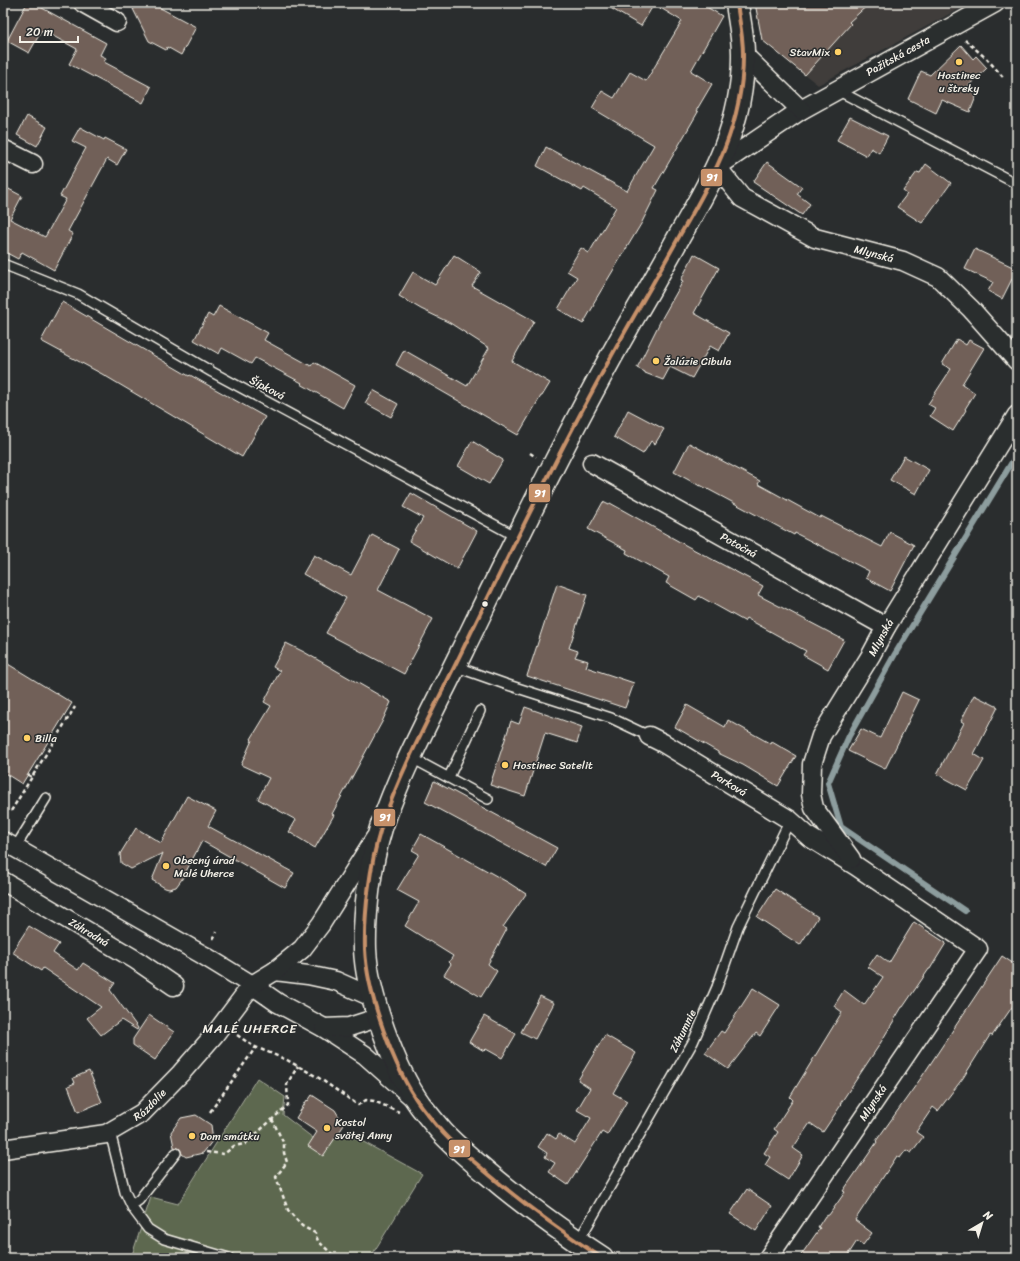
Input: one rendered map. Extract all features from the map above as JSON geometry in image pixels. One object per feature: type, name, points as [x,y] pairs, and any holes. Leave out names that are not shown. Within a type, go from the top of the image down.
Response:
[{"type":"main road","points":[[602,1258],[506,1189],[444,1134],[410,1108],[377,1007],[365,951],[368,896],[373,859],[381,829],[424,724],[517,537],[605,367],[710,184],[718,167],[734,125],[739,95],[743,54],[737,3]]},
{"type":"street","points":[[83,3],[117,22]]},
{"type":"street","name":"Pažitská cesta","points":[[718,167],[801,110],[995,3]]},
{"type":"street","points":[[743,54],[801,110]]},
{"type":"street","points":[[3,149],[33,164]]},
{"type":"street","name":"Mlynská","points":[[718,167],[742,198],[815,238],[903,261],[938,277],[971,309],[1017,361]]},
{"type":"street","name":"Mlynská","points":[[856,866],[814,808],[811,794],[812,764],[821,736],[871,655],[886,627],[1017,416]]},
{"type":"street","name":"Potočná","points":[[592,463],[886,627]]},
{"type":"street","name":"Parková","points":[[649,736],[790,820],[809,837],[856,866],[978,949]]},
{"type":"street","points":[[252,985],[275,971],[302,949],[321,924],[381,829]]},
{"type":"street","points":[[9,844],[203,955],[278,1003],[324,1028],[365,1054],[410,1108]]},
{"type":"street","name":"Záhradná","points":[[3,881],[136,960],[174,986]]},
{"type":"street","name":"Mlynská","points":[[768,1258],[978,949]]},
{"type":"street","points":[[275,971],[308,975],[336,982],[377,1007],[349,1027],[324,1028]]},
{"type":"street","name":"Rázdolie","points":[[3,1149],[106,1134],[142,1113],[172,1083],[215,1034],[252,985]]},
{"type":"lane","points":[[837,90],[1017,184]]},
{"type":"lane","name":"Šípková","points":[[3,264],[78,294],[212,372],[517,537]]},
{"type":"lane","name":"Parková","points":[[454,666],[611,718],[649,736]]},
{"type":"lane","points":[[449,777],[480,711]]},
{"type":"lane","points":[[410,757],[488,799]]},
{"type":"lane","points":[[9,844],[46,798]]},
{"type":"lane","name":"Záhumnie","points":[[578,1242],[693,1042],[717,987],[738,927],[790,820]]},
{"type":"lane","points":[[110,1132],[125,1192],[148,1229],[164,1239],[229,1258]]},
{"type":"lane","points":[[132,1205],[139,1200],[176,1153]]},
{"type":"path","points":[[950,28],[987,59],[1003,77]]},
{"type":"path","points":[[11,811],[75,707]]},
{"type":"path","points":[[28,775],[32,777]]},
{"type":"path","points":[[232,1032],[256,1047],[287,1060],[319,1078],[358,1106],[366,1100],[410,1108]]},
{"type":"path","points":[[210,1112],[256,1047]]},
{"type":"path","points":[[206,1152],[224,1154],[234,1146],[245,1144],[288,1105],[287,1084],[298,1066]]},
{"type":"path","points":[[272,1119],[284,1144],[284,1153],[287,1162],[276,1177],[288,1210],[302,1226],[315,1233],[318,1241],[333,1255],[334,1258]]},
{"type":"shaded area","name":"StavMix","points":[[844,3],[970,3],[818,85],[789,62]]},
{"type":"green space","points":[[257,1078],[285,1097],[283,1115],[313,1138],[324,1154],[339,1132],[342,1134],[347,1133],[422,1174],[370,1258],[131,1258],[151,1197],[178,1204]]},
{"type":"building","points":[[27,3],[33,3],[106,43],[100,55],[106,58],[104,62],[151,87],[143,103],[69,64],[77,49],[42,30],[29,53],[7,41]]},
{"type":"building","points":[[144,3],[151,3],[196,27],[181,55],[167,47],[166,50],[149,41],[133,9]]},
{"type":"building","points":[[602,3],[700,3],[722,16],[691,71],[712,84],[696,111],[698,112],[654,188],[658,190],[641,224],[593,304],[594,305],[583,324],[558,309],[577,277],[567,271],[581,248],[589,253],[616,207],[584,188],[582,191],[537,166],[546,147],[627,191],[654,145],[592,108],[602,91],[614,98],[630,72],[646,81],[682,21],[654,4],[641,26]]},
{"type":"building","points":[[755,3],[870,3],[849,22],[851,24],[805,75],[762,40]]},
{"type":"building","points":[[961,45],[973,59],[976,56],[987,68],[965,89],[977,94],[970,112],[942,100],[936,113],[908,99],[921,71],[930,75]]},
{"type":"building","points":[[27,116],[47,127],[37,146],[17,135]]},
{"type":"building","points":[[850,117],[888,136],[879,153],[871,148],[867,156],[837,140]]},
{"type":"building","points":[[80,127],[104,140],[105,138],[126,149],[117,165],[107,159],[68,231],[73,234],[54,270],[22,252],[18,259],[3,251],[3,186],[22,196],[10,219],[45,237],[66,199],[60,196],[86,148],[72,141]]},
{"type":"building","points":[[767,162],[802,187],[797,194],[810,204],[802,215],[753,182]]},
{"type":"building","points":[[926,164],[951,183],[922,223],[897,207],[907,194],[903,191],[917,172],[920,173]]},
{"type":"building","points":[[975,249],[1017,269],[1002,299],[988,291],[993,282],[965,269]]},
{"type":"building","points":[[694,254],[719,268],[694,313],[729,333],[719,351],[710,346],[692,378],[670,367],[663,380],[637,368],[661,320],[683,281],[681,280]]},
{"type":"building","points":[[454,255],[481,272],[472,286],[534,321],[512,361],[550,383],[518,435],[396,365],[404,350],[467,386],[489,348],[450,323],[399,296],[413,272],[435,285]]},
{"type":"building","points":[[62,302],[189,376],[190,375],[265,417],[242,457],[102,374],[41,341]]},
{"type":"building","points":[[219,306],[268,333],[264,340],[311,366],[314,362],[355,385],[343,408],[301,384],[302,383],[255,358],[251,364],[222,348],[219,354],[194,340],[208,314],[213,317]]},
{"type":"building","points":[[957,339],[966,345],[969,340],[984,348],[962,384],[975,393],[953,431],[930,416],[935,408],[928,404],[951,369],[942,364]]},
{"type":"building","points":[[373,390],[398,404],[391,417],[365,403]]},
{"type":"building","points":[[628,410],[664,429],[655,444],[651,441],[643,454],[614,437]]},
{"type":"building","points":[[472,441],[503,460],[489,484],[458,466]]},
{"type":"building","points":[[689,443],[760,481],[758,484],[820,518],[821,516],[882,547],[890,532],[914,545],[890,591],[866,578],[869,571],[795,533],[794,535],[674,472]]},
{"type":"building","points":[[904,456],[929,470],[916,494],[890,480]]},
{"type":"building","points":[[411,493],[477,531],[457,569],[409,541],[423,518],[403,507]]},
{"type":"building","points":[[603,502],[609,505],[610,503],[763,586],[758,595],[844,640],[828,669],[803,655],[806,651],[746,618],[744,621],[699,596],[696,600],[666,583],[669,577],[626,553],[627,550],[588,529]]},
{"type":"building","points":[[372,535],[399,549],[378,590],[433,619],[404,674],[326,633],[346,598],[303,574],[314,555],[351,575]]},
{"type":"building","points":[[557,584],[587,595],[569,648],[578,651],[575,657],[588,661],[586,667],[634,683],[625,708],[527,676]]},
{"type":"building","points":[[286,643],[391,702],[382,722],[332,814],[334,815],[315,848],[289,832],[296,820],[258,799],[269,778],[241,765],[252,740],[251,739],[271,706],[264,702],[280,671],[273,667]]},
{"type":"building","name":"Billa","points":[[3,661],[72,703],[22,784],[3,772]]},
{"type":"building","points":[[902,692],[919,700],[885,769],[848,751],[861,729],[880,738]]},
{"type":"building","points":[[974,695],[998,707],[974,754],[984,760],[967,790],[937,774],[964,723],[961,721]]},
{"type":"building","points":[[687,705],[725,727],[728,720],[796,756],[778,786],[675,727]]},
{"type":"building","points":[[525,707],[582,727],[577,743],[545,733],[525,796],[490,785],[511,721],[519,724]]},
{"type":"building","points":[[434,781],[557,848],[546,867],[425,802]]},
{"type":"building","points":[[187,796],[216,811],[208,826],[294,873],[285,888],[202,841],[182,879],[176,887],[169,889],[152,880],[163,853],[131,869],[121,863],[120,854],[136,828],[161,843]]},
{"type":"building","points":[[421,834],[526,894],[503,927],[507,929],[488,964],[497,971],[481,997],[444,975],[451,964],[449,962],[453,956],[405,926],[419,902],[397,890],[419,854],[412,850]]},
{"type":"building","points":[[775,889],[818,917],[800,945],[757,917]]},
{"type":"building","points":[[914,922],[946,943],[930,969],[902,1007],[823,1132],[810,1123],[793,1148],[803,1155],[788,1180],[765,1165],[770,1157],[764,1153],[778,1132],[774,1129],[793,1100],[790,1097],[842,1012],[834,1006],[844,990],[864,1005],[883,977],[868,967],[877,954],[889,963]]},
{"type":"building","points":[[29,926],[59,944],[53,953],[78,970],[83,963],[115,983],[110,990],[138,1028],[137,1030],[121,1020],[101,1035],[87,1018],[101,1007],[43,968],[41,971],[12,952]]},
{"type":"building","points":[[1002,956],[1017,966],[1017,1000],[992,1036],[990,1035],[963,1078],[938,1111],[933,1107],[916,1132],[923,1137],[911,1153],[906,1150],[900,1158],[897,1156],[855,1220],[872,1233],[863,1245],[857,1241],[846,1258],[799,1258],[820,1228],[818,1227],[825,1216],[829,1215],[845,1192],[843,1191],[877,1142],[876,1141],[921,1078]]},
{"type":"building","points":[[753,988],[780,1005],[760,1036],[756,1033],[728,1069],[705,1053],[721,1031],[724,1033]]},
{"type":"building","points":[[540,996],[554,1003],[535,1039],[521,1032]]},
{"type":"building","points":[[149,1015],[174,1032],[155,1060],[133,1045],[133,1039]]},
{"type":"building","points":[[484,1016],[516,1034],[502,1058],[486,1049],[484,1051],[469,1042]]},
{"type":"building","points":[[605,1035],[636,1053],[613,1093],[627,1101],[607,1135],[602,1132],[568,1185],[549,1172],[555,1163],[545,1157],[547,1153],[538,1147],[547,1133],[556,1139],[559,1134],[575,1144],[591,1118],[577,1110],[590,1088],[578,1080]]},
{"type":"building","points":[[89,1071],[102,1102],[78,1112],[68,1086],[75,1083],[73,1078]]},
{"type":"building","name":"Kostol svätej Anny","points":[[312,1095],[335,1110],[344,1125],[323,1156],[308,1146],[317,1132],[296,1118],[307,1100],[308,1101]]},
{"type":"building","name":"Dom smútku","points":[[196,1115],[211,1125],[213,1140],[203,1153],[186,1157],[182,1154],[180,1149],[174,1147],[171,1132],[181,1118]]},
{"type":"building","points":[[747,1189],[772,1206],[756,1231],[730,1214]]},
{"type":"waterway","points":[[965,911],[841,827],[828,783],[849,736],[895,654],[1017,454]]},
{"type":"transit line","name":"91","points":[[602,1258],[572,1238],[514,1195],[464,1153],[437,1126],[410,1090],[392,1052],[376,1009],[367,967],[365,949],[367,904],[371,872],[381,828],[389,805],[419,738],[564,445],[607,363],[704,192],[725,148],[738,103],[742,79],[743,47],[737,3]]},
{"type":"place","name":"StavMix","points":[[838,52]]},
{"type":"place","name":"Hostinec u štreky","points":[[959,62]]},
{"type":"place","name":"Žalúzie Cibula","points":[[656,361]]},
{"type":"place","name":"Billa","points":[[27,738]]},
{"type":"place","name":"Hostinec Satelit","points":[[505,765]]},
{"type":"place","name":"Obecný úrad Malé Uherce","points":[[166,866]]},
{"type":"place","name":"Kostol svätej Anny","points":[[327,1128]]},
{"type":"place","name":"Dom smútku","points":[[192,1136]]},
{"type":"district","name":"MALÉ UHERCE","points":[[250,1028]]}]
